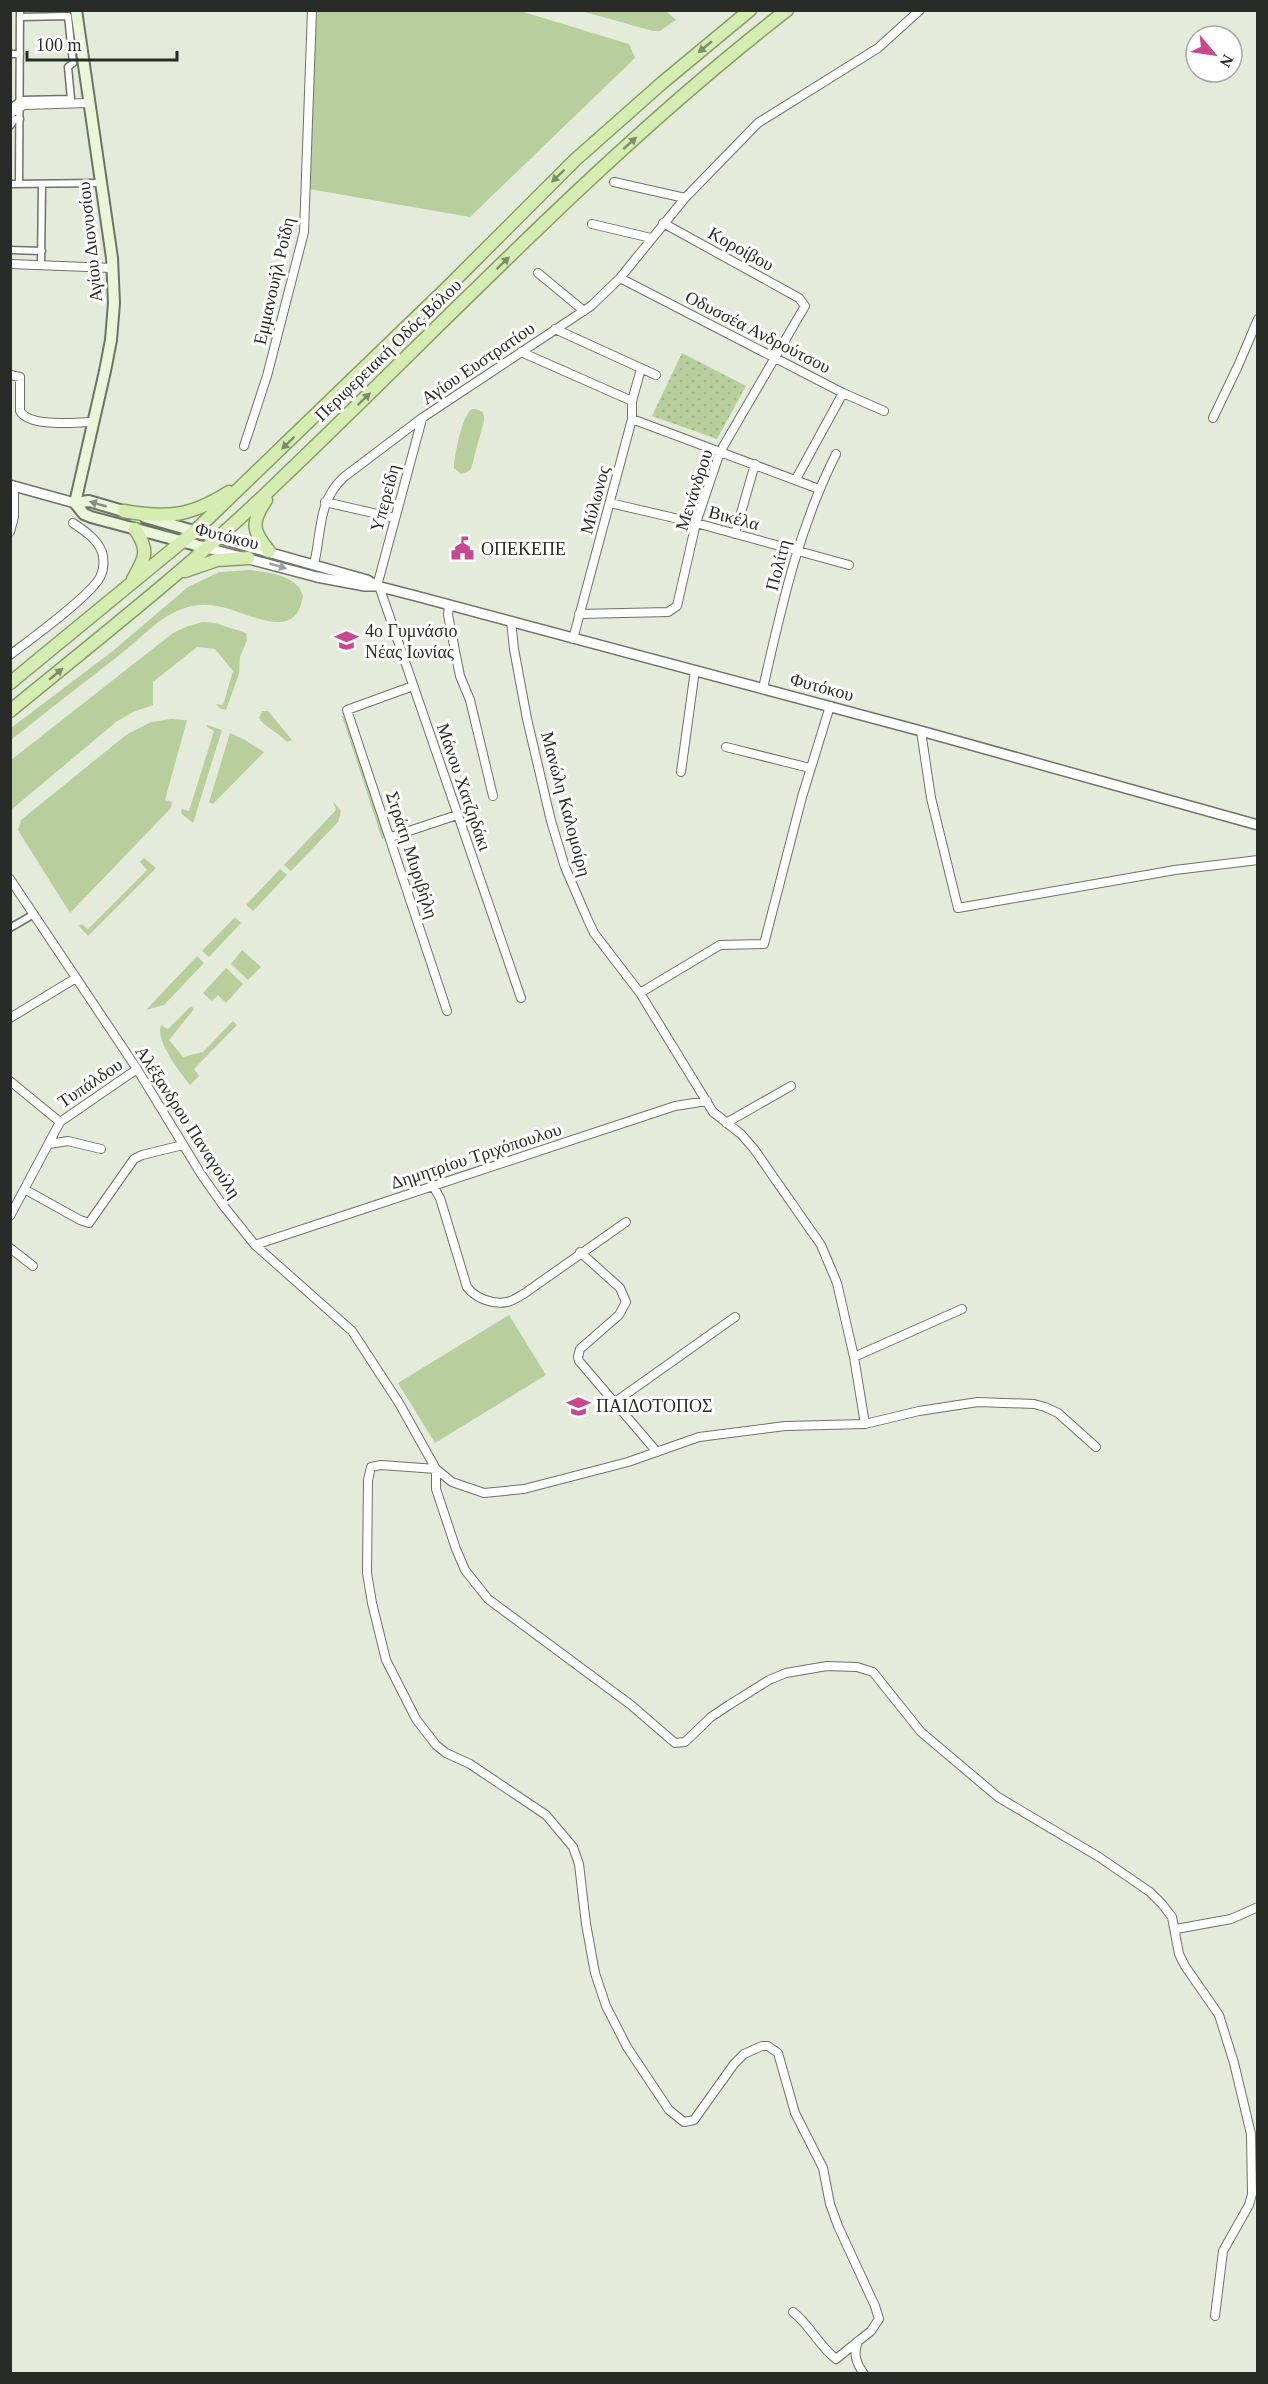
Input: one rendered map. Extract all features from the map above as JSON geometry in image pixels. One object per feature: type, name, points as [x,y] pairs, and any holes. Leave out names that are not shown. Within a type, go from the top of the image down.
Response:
[{"type":"main road","name":"Αγίου Διονυσίου","points":[[75,503],[111,340],[114,303],[113,268],[76,10]]},
{"type":"main road","name":"Περιφερειακή Οδός Βόλου","points":[[10,683],[183,542],[253,477],[575,160],[662,83],[750,10]]},
{"type":"main road","name":"Περιφερειακή Οδός Βόλου","points":[[10,711],[207,548],[277,484],[559,208],[643,132],[787,10]]},
{"type":"main road","points":[[124,511],[165,516],[189,513],[207,506],[253,477]]},
{"type":"main road","points":[[269,551],[258,538],[255,524],[259,510],[277,484]]},
{"type":"main road","name":"Φυτόκου","points":[[75,503],[89,501],[218,538]]},
{"type":"main road","name":"Φυτόκου","points":[[75,503],[84,514],[91,517],[207,548]]},
{"type":"main road","points":[[129,586],[145,554],[143,541],[135,529]]},
{"type":"main road","points":[[173,577],[217,560],[248,558]]},
{"type":"street","name":"Εμμανουήλ Ροΐδη","points":[[244,446],[267,376],[304,232],[312,10]]},
{"type":"street","name":"Αγίου Ευστρατίου","points":[[314,564],[325,502],[333,488],[344,477],[422,418],[584,311],[620,278],[685,198],[758,123],[878,48],[920,10]]},
{"type":"street","points":[[10,108],[20,105],[71,99],[68,67],[73,63],[68,16],[20,14],[20,54],[20,105],[20,118],[19,184]]},
{"type":"street","points":[[10,54],[20,54]]},
{"type":"street","points":[[10,116],[20,105],[89,103]]},
{"type":"street","points":[[10,116],[20,118]]},
{"type":"street","points":[[10,126],[15,119],[20,118]]},
{"type":"street","points":[[614,182],[685,198]]},
{"type":"street","points":[[10,184],[101,183]]},
{"type":"street","points":[[41,265],[42,184]]},
{"type":"street","name":"Κοροίβου","points":[[663,223],[804,303]]},
{"type":"street","points":[[592,224],[651,238]]},
{"type":"street","points":[[10,250],[42,251]]},
{"type":"street","points":[[10,264],[113,268]]},
{"type":"street","points":[[538,273],[584,311]]},
{"type":"street","name":"Οδυσσέα Ανδρούτσου","points":[[620,278],[843,393],[884,411]]},
{"type":"street","name":"Μενάνδρου","points":[[579,614],[673,610],[679,601],[696,523],[720,452],[804,310],[804,303]]},
{"type":"street","points":[[1213,418],[1257,319]]},
{"type":"street","points":[[555,329],[656,375]]},
{"type":"street","points":[[521,351],[632,401]]},
{"type":"street","name":"Μύλωνος","points":[[573,639],[632,419],[632,401],[641,369]]},
{"type":"street","points":[[10,375],[20,377],[20,411],[28,419],[43,422],[94,422]]},
{"type":"street","points":[[796,479],[843,393]]},
{"type":"street","name":"Υπερείδη","points":[[378,586],[422,418]]},
{"type":"street","points":[[632,419],[819,489]]},
{"type":"street","name":"Πολίτη","points":[[763,688],[796,550],[819,489],[836,454]]},
{"type":"street","points":[[735,534],[755,464]]},
{"type":"street","points":[[10,532],[14,517],[12,486]]},
{"type":"street","name":"Φυτόκου","points":[[12,486],[75,503]]},
{"type":"street","points":[[325,502],[395,518]]},
{"type":"street","name":"Βικέλα","points":[[610,503],[696,523],[849,565]]},
{"type":"street","points":[[11,653],[89,591],[102,575],[104,560],[96,541],[73,523]]},
{"type":"street","name":"Φυτόκου","points":[[218,538],[367,579],[378,586]]},
{"type":"street","name":"Φυτόκου","points":[[207,548],[317,577],[365,586],[378,586],[511,621],[830,706],[1257,825]]},
{"type":"street","name":"Μάνου Χατζηδάκι","points":[[378,586],[521,998]]},
{"type":"street","points":[[449,605],[448,615],[460,676],[470,700],[493,795]]},
{"type":"street","name":"Μανώλη Καλομοίρη","points":[[511,621],[527,718],[563,860],[594,933],[640,993],[716,1115],[754,1149],[821,1245],[837,1283],[854,1357],[865,1424]]},
{"type":"street","points":[[681,772],[695,670]]},
{"type":"street","name":"Στράτη Μυριβήλη","points":[[413,686],[347,710],[447,1011]]},
{"type":"street","points":[[640,993],[715,948],[726,944],[764,944],[810,768],[830,706]]},
{"type":"street","points":[[921,731],[931,798],[958,908],[1175,870],[1257,860]]},
{"type":"street","points":[[726,747],[810,768]]},
{"type":"street","points":[[391,837],[458,815]]},
{"type":"street","name":"Αλέξανδρου Παναγούλη","points":[[10,879],[137,1069],[217,1196],[255,1245],[352,1331],[399,1403],[436,1469],[447,1479],[462,1487],[484,1493],[525,1489],[628,1462],[699,1437],[718,1433],[785,1426],[865,1424],[905,1414],[978,1402],[1034,1404],[1058,1413],[1096,1447]]},
{"type":"street","points":[[10,928],[34,914]]},
{"type":"street","points":[[10,1018],[76,978]]},
{"type":"street","name":"Τυπάλδου","points":[[10,1216],[26,1190],[60,1122],[137,1069]]},
{"type":"street","points":[[10,1081],[60,1122]]},
{"type":"street","points":[[726,1123],[791,1086]]},
{"type":"street","name":"Δημητρίου Τριχόπουλου","points":[[255,1245],[675,1106],[707,1101]]},
{"type":"street","points":[[49,1144],[68,1141],[101,1149]]},
{"type":"street","points":[[26,1190],[80,1220],[89,1222],[134,1159],[183,1145]]},
{"type":"street","points":[[433,1186],[440,1198],[467,1287],[475,1296],[494,1301],[507,1302],[525,1293],[580,1252],[626,1222]]},
{"type":"street","points":[[10,1248],[33,1266]]},
{"type":"street","points":[[580,1252],[620,1288],[626,1297],[625,1307],[580,1349],[578,1357],[581,1364],[657,1452]]},
{"type":"street","points":[[854,1357],[962,1309]]},
{"type":"street","points":[[615,1402],[735,1317]]},
{"type":"street","points":[[794,2312],[821,2345],[836,2359],[875,2327],[879,2315],[838,2226],[830,2204],[823,2168],[795,2113],[778,2053],[768,2046],[756,2047],[744,2054],[734,2064],[694,2120],[684,2122],[673,2116],[627,2047],[615,2026],[603,1996],[595,1973],[579,1864],[573,1847],[546,1815],[470,1764],[436,1746],[416,1719],[386,1660],[367,1573],[368,1480],[371,1467],[381,1465],[436,1469],[436,1489],[456,1549],[465,1570],[488,1599],[630,1705],[670,1740],[680,1744],[685,1742],[711,1717],[769,1680],[786,1673],[827,1666],[856,1667],[873,1672],[921,1732],[1009,1805],[1099,1857],[1150,1892],[1167,1910],[1176,1929],[1179,1954],[1199,1988],[1211,2002],[1222,2025],[1254,2133],[1252,2194],[1249,2205],[1223,2251],[1215,2316]]},
{"type":"street","points":[[1176,1929],[1231,1919],[1257,1907]]},
{"type":"street","points":[[859,2340],[855,2349],[856,2362],[864,2373]]},
{"type":"green space","points":[[314,11],[520,11],[629,44],[635,58],[470,217],[309,189]]},
{"type":"green space","points":[[581,11],[668,11],[676,20],[660,31],[653,31]]},
{"type":"green space","points":[[682,353],[746,386],[717,439],[652,416]]},
{"type":"green space","points":[[472,409],[482,412],[484,421],[471,469],[461,474],[454,468],[455,455],[462,427]]},
{"type":"green space","points":[[250,570],[281,576],[295,583],[303,596],[299,610],[291,619],[281,622],[270,621],[207,605],[176,611],[11,740],[11,728],[114,650],[188,587],[219,572]]},
{"type":"green space","points":[[203,622],[215,623],[246,633],[247,640],[240,657],[239,674],[226,710],[219,708],[216,704],[223,705],[233,671],[215,649],[197,647],[153,682],[153,705],[133,712],[116,722],[11,810],[11,760],[173,633]]},
{"type":"green space","points":[[262,711],[268,711],[292,740],[287,742],[264,723],[259,718]]},
{"type":"green space","points":[[346,715],[386,837],[382,839],[342,716]]},
{"type":"green space","points":[[171,719],[187,720],[165,800],[172,802],[171,808],[70,913],[18,830],[21,820],[126,735],[151,722]]},
{"type":"green space","points":[[207,725],[222,730],[193,823],[181,813],[182,809],[189,811],[214,731]]},
{"type":"green space","points":[[230,733],[264,752],[213,804],[209,802]]},
{"type":"green space","points":[[333,801],[341,811],[338,822],[291,871],[284,865],[336,810]]},
{"type":"green space","points":[[144,858],[156,868],[88,936],[79,926],[81,924],[88,929],[147,870],[140,862]]},
{"type":"green space","points":[[280,869],[287,875],[253,911],[246,905]]},
{"type":"green space","points":[[235,917],[241,923],[209,957],[202,951]]},
{"type":"green space","points":[[242,950],[261,967],[248,980],[231,964]]},
{"type":"green space","points":[[197,956],[204,963],[164,1005],[146,1010]]},
{"type":"green space","points":[[226,968],[243,984],[226,1003],[218,995],[212,1001],[203,993]]},
{"type":"green space","points":[[191,1006],[194,1009],[169,1040],[183,1057],[203,1052],[233,1021],[237,1025],[194,1069],[199,1076],[190,1085],[165,1048],[160,1032],[161,1025],[168,1029]]},
{"type":"green space","points":[[509,1315],[546,1375],[435,1443],[398,1383]]},
{"type":"place","name":"ΟΠΕΚΕΠΕ","points":[[463,549]]},
{"type":"place","name":"4ο Γυμνάσιο Νέας Ιωνίας","points":[[347,641]]},
{"type":"place","name":"ΠΑΙΔΟΤΟΠΟΣ","points":[[578,1406]]}]
